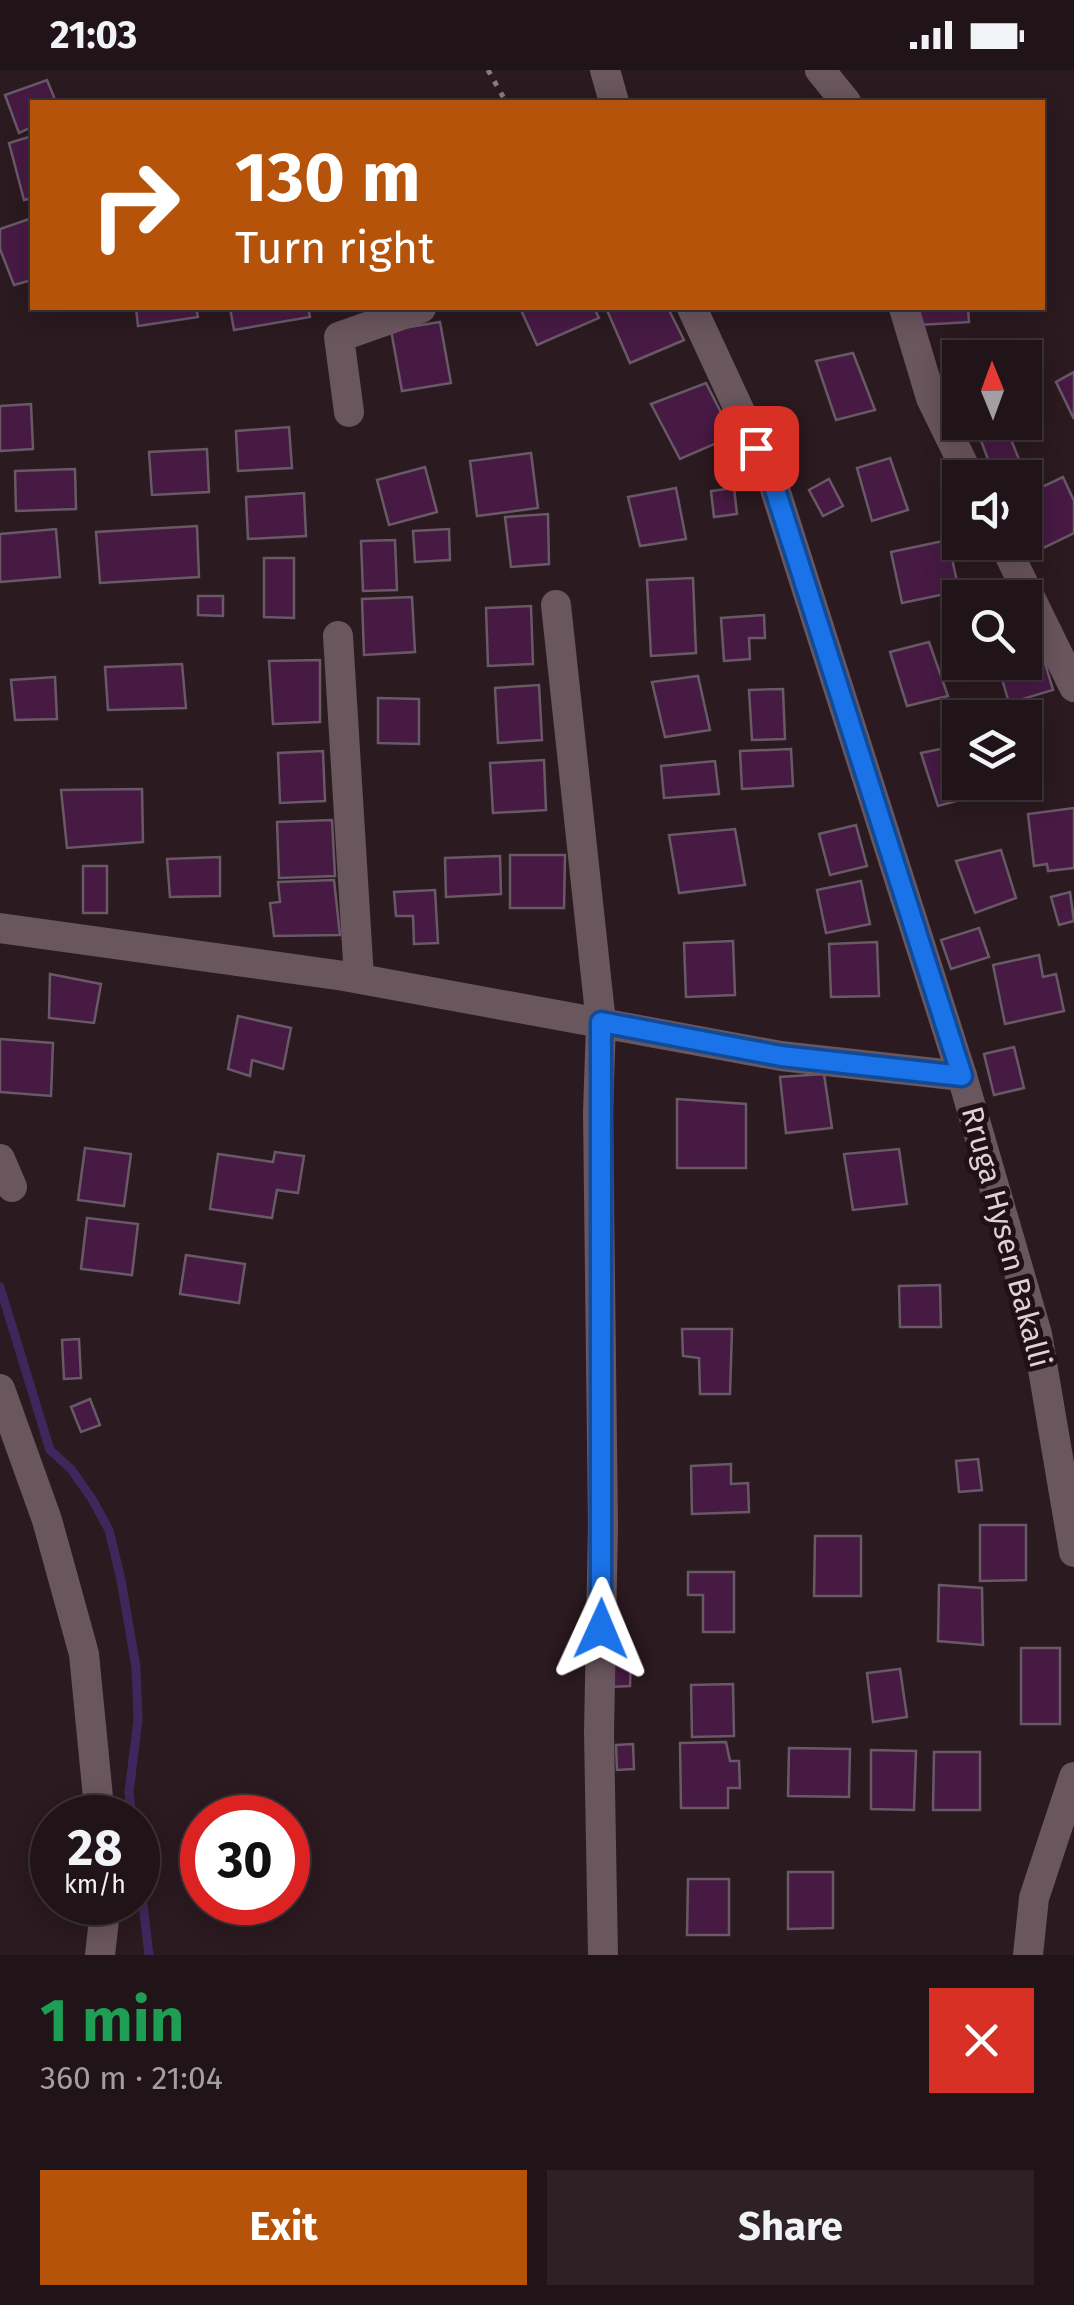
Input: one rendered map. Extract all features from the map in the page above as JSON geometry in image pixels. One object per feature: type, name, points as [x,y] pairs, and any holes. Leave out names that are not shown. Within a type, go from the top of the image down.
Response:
[{"type":"street","points":[[605,70],[613,100]]},
{"type":"street","points":[[820,70],[844,100]]},
{"type":"street","points":[[350,412],[339,337],[415,310]]},
{"type":"street","name":"Rruga Hysen Bakalli","points":[[693,310],[773,483],[962,1076],[1037,1334],[1074,1552]]},
{"type":"street","points":[[905,310],[931,398],[961,460]]},
{"type":"street","points":[[1012,560],[1074,688]]},
{"type":"street","points":[[556,604],[601,1022],[598,1112],[603,1526],[598,1732],[603,1955]]},
{"type":"street","points":[[338,636],[359,978]]},
{"type":"street","points":[[0,928],[359,978],[781,1056],[962,1076]]},
{"type":"street","points":[[0,1390],[10,1443],[46,1520],[84,1654],[98,1795]]},
{"type":"street","points":[[1028,1955],[1034,1898],[1074,1777]]},
{"type":"street","points":[[100,1955],[103,1925]]},
{"type":"path","points":[[488,70],[505,100]]},
{"type":"building","points":[[47,80],[55,100],[30,100],[30,128],[19,133],[5,95]]},
{"type":"building","points":[[30,137],[30,198],[24,200],[9,143]]},
{"type":"building","points":[[30,219],[30,281],[14,285],[0,249],[0,229]]},
{"type":"building","points":[[136,310],[196,310],[198,317],[138,326]]},
{"type":"building","points":[[230,310],[308,310],[310,317],[234,330]]},
{"type":"building","points":[[521,310],[595,310],[599,318],[537,345]]},
{"type":"building","points":[[607,310],[669,310],[684,340],[630,363]]},
{"type":"building","points":[[918,310],[968,310],[969,322],[919,325]]},
{"type":"building","points":[[440,322],[451,383],[402,391],[391,330]]},
{"type":"building","points":[[853,353],[875,410],[836,420],[816,361]]},
{"type":"building","points":[[1074,372],[1074,419],[1056,382]]},
{"type":"building","points":[[706,383],[733,436],[680,459],[651,404]]},
{"type":"building","points":[[31,404],[33,449],[0,451],[0,406]]},
{"type":"building","points":[[289,427],[292,468],[238,471],[236,431]]},
{"type":"building","points":[[981,440],[1011,440],[1019,460],[988,460]]},
{"type":"building","points":[[207,449],[209,492],[152,495],[149,452]]},
{"type":"building","points":[[531,453],[538,508],[477,516],[470,461]]},
{"type":"building","points":[[890,458],[908,510],[872,521],[857,468]]},
{"type":"building","points":[[425,467],[437,512],[389,525],[377,480]]},
{"type":"building","points":[[75,469],[76,509],[16,511],[15,471]]},
{"type":"building","points":[[1063,477],[1074,501],[1074,533],[1042,549],[1042,487]]},
{"type":"building","points":[[829,479],[843,506],[823,516],[809,490]]},
{"type":"building","points":[[676,488],[686,539],[640,546],[628,497]]},
{"type":"building","points":[[734,488],[737,514],[714,517],[711,491]]},
{"type":"building","points":[[304,493],[306,536],[248,539],[246,497]]},
{"type":"building","points":[[548,514],[549,564],[511,567],[505,517]]},
{"type":"building","points":[[197,526],[199,577],[100,583],[96,532]]},
{"type":"building","points":[[56,529],[60,577],[0,582],[0,534]]},
{"type":"building","points":[[449,529],[450,560],[415,562],[413,531]]},
{"type":"building","points":[[395,540],[397,590],[363,591],[361,541]]},
{"type":"building","points":[[942,541],[942,560],[952,560],[957,580],[942,580],[942,595],[902,603],[891,552]]},
{"type":"building","points":[[264,558],[294,558],[294,618],[264,617]]},
{"type":"building","points":[[693,578],[696,653],[651,656],[647,580]]},
{"type":"building","points":[[198,596],[223,596],[223,616],[198,615]]},
{"type":"building","points":[[412,597],[415,652],[364,655],[362,599]]},
{"type":"building","points":[[531,606],[533,664],[488,666],[486,608]]},
{"type":"building","points":[[764,615],[765,638],[749,638],[750,659],[724,661],[721,618]]},
{"type":"building","points":[[929,642],[948,696],[907,706],[890,652]]},
{"type":"building","points":[[1042,653],[1053,690],[1008,700],[1002,680],[1042,680]]},
{"type":"building","points":[[320,660],[320,722],[273,724],[269,661]]},
{"type":"building","points":[[182,664],[186,708],[108,710],[105,667]]},
{"type":"building","points":[[698,676],[710,730],[665,737],[652,682]]},
{"type":"building","points":[[55,677],[57,719],[15,720],[11,680]]},
{"type":"building","points":[[539,685],[542,740],[498,743],[495,688]]},
{"type":"building","points":[[783,689],[785,739],[752,740],[749,690]]},
{"type":"building","points":[[378,698],[419,699],[419,744],[378,743]]},
{"type":"building","points":[[791,749],[793,786],[742,789],[740,751]]},
{"type":"building","points":[[942,749],[942,800],[960,800],[938,806],[921,753]]},
{"type":"building","points":[[323,751],[325,801],[280,803],[278,753]]},
{"type":"building","points":[[544,760],[546,810],[493,813],[490,763]]},
{"type":"building","points":[[715,761],[719,794],[664,798],[661,766]]},
{"type":"building","points":[[142,789],[143,842],[67,848],[61,790]]},
{"type":"building","points":[[1074,808],[1074,868],[1048,871],[1047,864],[1034,866],[1028,814]]},
{"type":"building","points":[[332,820],[335,876],[279,878],[277,822]]},
{"type":"building","points":[[856,825],[867,866],[830,875],[819,834]]},
{"type":"building","points":[[735,829],[745,885],[679,893],[669,835]]},
{"type":"building","points":[[1001,850],[1016,898],[975,913],[956,861]]},
{"type":"building","points":[[510,855],[565,855],[564,908],[510,908]]},
{"type":"building","points":[[500,856],[501,894],[446,897],[445,858]]},
{"type":"building","points":[[220,857],[220,896],[170,897],[167,859]]},
{"type":"building","points":[[83,866],[107,866],[107,913],[83,913]]},
{"type":"building","points":[[334,880],[340,935],[274,936],[270,903],[280,902],[278,882]]},
{"type":"building","points":[[861,881],[870,924],[826,933],[817,890]]},
{"type":"building","points":[[435,890],[438,943],[414,944],[413,916],[396,916],[394,892]]},
{"type":"building","points":[[1070,892],[1074,921],[1059,925],[1051,897]]},
{"type":"building","points":[[979,928],[989,957],[951,969],[941,940]]},
{"type":"building","points":[[733,941],[735,995],[686,997],[684,943]]},
{"type":"building","points":[[877,942],[879,996],[831,997],[829,944]]},
{"type":"building","points":[[1039,955],[1043,977],[1056,974],[1064,1011],[1005,1024],[993,965]]},
{"type":"building","points":[[50,974],[101,984],[94,1023],[49,1018]]},
{"type":"building","points":[[238,1016],[291,1028],[283,1069],[252,1060],[250,1076],[228,1069]]},
{"type":"building","points":[[0,1039],[53,1043],[51,1096],[0,1092]]},
{"type":"building","points":[[1014,1047],[1024,1088],[994,1095],[984,1054]]},
{"type":"building","points":[[824,1074],[832,1128],[786,1133],[780,1077]]},
{"type":"building","points":[[677,1099],[746,1104],[746,1168],[677,1168]]},
{"type":"building","points":[[85,1148],[131,1154],[124,1206],[78,1200]]},
{"type":"building","points":[[899,1149],[907,1204],[853,1210],[844,1154]]},
{"type":"building","points":[[275,1152],[304,1156],[298,1193],[277,1190],[272,1218],[210,1209],[218,1154],[273,1162]]},
{"type":"building","points":[[87,1218],[138,1224],[132,1275],[81,1269]]},
{"type":"building","points":[[186,1255],[245,1264],[239,1303],[180,1294]]},
{"type":"building","points":[[940,1285],[941,1327],[900,1327],[899,1286]]},
{"type":"building","points":[[682,1329],[732,1329],[730,1394],[700,1394],[699,1358],[683,1356]]},
{"type":"building","points":[[79,1339],[81,1378],[64,1379],[62,1340]]},
{"type":"building","points":[[90,1399],[100,1425],[81,1432],[71,1407]]},
{"type":"building","points":[[978,1459],[982,1490],[959,1492],[956,1461]]},
{"type":"building","points":[[731,1464],[731,1484],[748,1483],[749,1512],[692,1514],[691,1466]]},
{"type":"building","points":[[980,1525],[1026,1525],[1026,1580],[980,1581]]},
{"type":"building","points":[[815,1536],[861,1536],[861,1596],[814,1596]]},
{"type":"building","points":[[688,1572],[734,1572],[734,1632],[703,1632],[703,1595],[688,1595]]},
{"type":"building","points":[[939,1585],[982,1588],[983,1645],[938,1641]]},
{"type":"building","points":[[1021,1648],[1060,1648],[1060,1724],[1021,1724]]},
{"type":"building","points":[[608,1653],[631,1653],[630,1686],[608,1687]]},
{"type":"building","points":[[900,1669],[907,1717],[873,1722],[867,1673]]},
{"type":"building","points":[[733,1684],[734,1736],[692,1737],[691,1685]]},
{"type":"building","points":[[726,1742],[730,1761],[739,1761],[740,1788],[728,1788],[728,1808],[681,1808],[680,1743]]},
{"type":"building","points":[[633,1744],[634,1769],[617,1770],[616,1745]]},
{"type":"building","points":[[789,1748],[850,1749],[849,1797],[788,1796]]},
{"type":"building","points":[[871,1750],[916,1751],[914,1810],[871,1809]]},
{"type":"building","points":[[934,1752],[980,1752],[980,1810],[933,1810]]},
{"type":"building","points":[[788,1872],[833,1872],[833,1928],[788,1929]]},
{"type":"building","points":[[688,1879],[729,1879],[729,1935],[687,1935]]},
{"type":"waterway","points":[[0,1287],[50,1450],[71,1469],[109,1530],[136,1667],[138,1720],[129,1795]]},
{"type":"waterway","points":[[145,1925],[149,1955]]},
{"type":"route","points":[[601,1629],[601,1022],[781,1056],[962,1076],[773,483],[756,448]]}]
